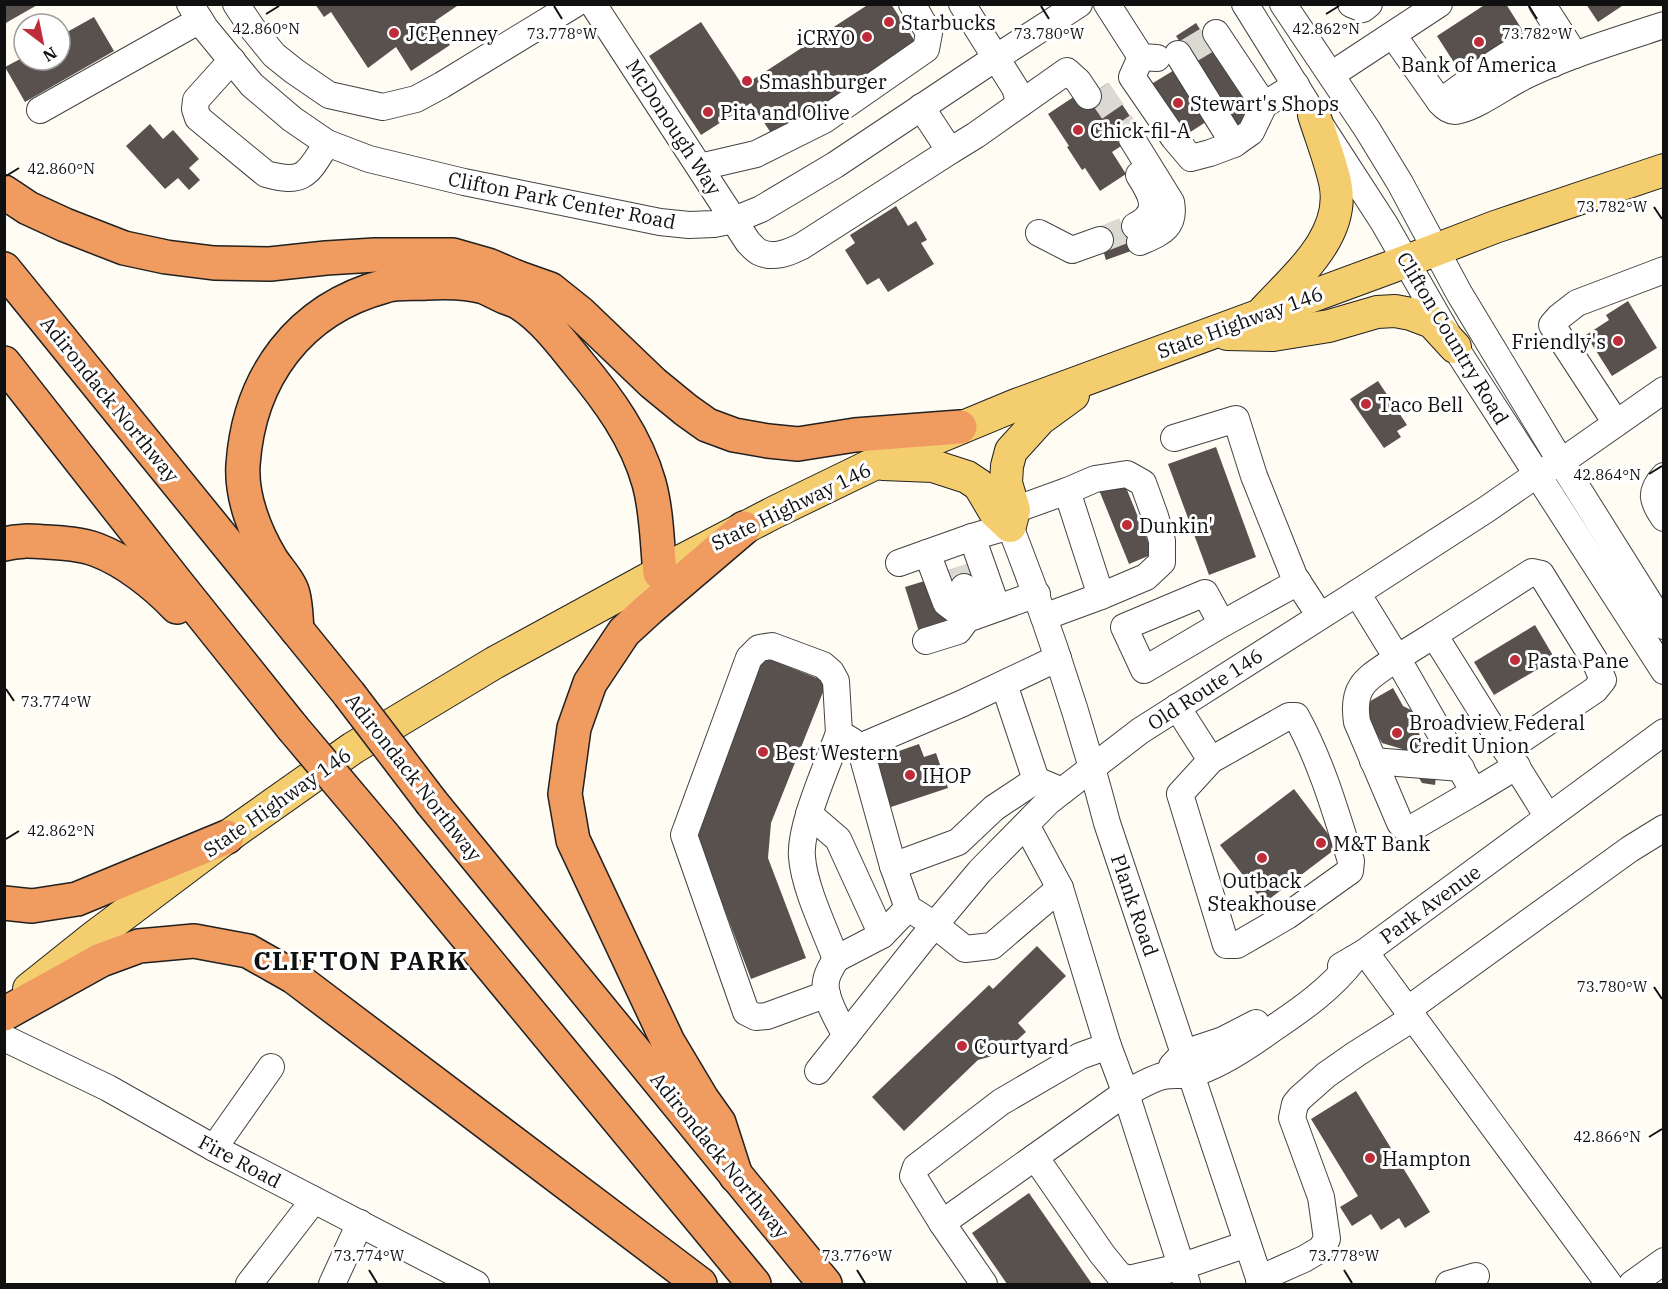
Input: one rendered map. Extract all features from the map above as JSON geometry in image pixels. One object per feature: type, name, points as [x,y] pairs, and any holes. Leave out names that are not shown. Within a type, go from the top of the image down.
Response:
[{"type":"highway","points":[[4,192],[28,208],[65,225],[124,248],[166,257],[214,263],[270,264],[375,255],[453,255],[488,265],[550,289],[580,313],[653,383],[686,410],[707,425],[734,435],[798,444],[855,435],[960,427]]},
{"type":"highway","name":"Adirondack Northway","points":[[4,269],[349,694],[432,803],[825,1284]]},
{"type":"highway","points":[[516,277],[554,305],[615,379],[637,413],[656,456],[675,510],[679,534],[670,567]]},
{"type":"highway","points":[[297,630],[292,592],[271,558],[253,522],[247,503],[243,468],[252,412],[266,378],[285,349],[311,321],[349,298],[387,285],[444,282],[483,287],[521,304],[552,331],[602,392],[624,424],[639,455],[649,484],[670,567]]},
{"type":"highway","points":[[4,363],[270,700],[754,1284]]},
{"type":"highway","points":[[736,1176],[719,1123],[702,1100],[668,1042],[573,840],[565,794],[574,728],[590,682],[624,632],[744,528]]},
{"type":"highway","points":[[4,544],[20,540],[71,543],[96,549],[118,560],[163,592],[270,700]]},
{"type":"highway","points":[[4,903],[32,906],[77,898],[227,837]]},
{"type":"highway","points":[[4,1014],[101,960],[139,946],[194,941],[248,951],[294,977],[700,1284]]},
{"type":"main road","points":[[1261,314],[1315,254],[1326,239],[1334,218],[1336,183],[1314,115]]},
{"type":"main road","name":"State Highway 146","points":[[4,1008],[227,837],[353,748],[494,663],[744,528],[876,463],[960,427],[1495,227],[1664,170]]},
{"type":"main road","points":[[1211,334],[1273,334],[1329,326],[1377,312],[1395,311],[1432,322],[1455,347]]},
{"type":"main road","points":[[876,463],[933,466],[967,477],[980,485],[995,512],[1012,518],[1006,483],[1011,451],[1040,419],[1103,374]]},
{"type":"street","points":[[236,4],[274,55],[303,77],[329,95],[383,107],[416,99],[575,4]]},
{"type":"street","name":"McDonough Way","points":[[593,4],[748,242],[758,252],[773,255],[787,254],[802,246],[976,135],[1067,71],[1093,93]]},
{"type":"street","points":[[700,167],[756,154],[824,120],[926,49],[929,33],[912,4]]},
{"type":"street","points":[[962,4],[1015,88],[1020,104]]},
{"type":"street","name":"Clifton Park Center Road","points":[[195,12],[252,85],[292,119],[327,143],[369,159],[464,183],[660,222],[689,225],[734,220],[761,209],[835,165],[1079,4]]},
{"type":"street","points":[[1107,4],[1141,57]]},
{"type":"street","name":"Clifton Country Road","points":[[1283,4],[1395,174],[1460,293],[1561,462],[1664,626]]},
{"type":"street","points":[[1351,4],[1363,9],[1369,4]]},
{"type":"street","points":[[1331,75],[1438,4]]},
{"type":"street","points":[[1542,4],[1564,59]]},
{"type":"street","points":[[1141,57],[1159,58],[1197,45],[1247,8]]},
{"type":"street","name":"Clifton Country Road","points":[[1247,8],[1384,223],[1455,347],[1664,671]]},
{"type":"street","points":[[40,110],[195,12]]},
{"type":"street","points":[[1393,35],[1440,102],[1446,108],[1455,111],[1564,59],[1664,25]]},
{"type":"street","points":[[1197,45],[1264,105]]},
{"type":"street","points":[[1197,45],[1234,144]]},
{"type":"street","points":[[1141,57],[1132,77],[1174,138],[1191,158],[1234,144],[1251,132],[1264,105],[1296,85]]},
{"type":"street","points":[[232,60],[196,100],[195,109],[198,118],[266,174],[275,177],[288,179],[300,177],[309,170],[327,143]]},
{"type":"street","points":[[921,107],[950,151]]},
{"type":"street","points":[[1127,142],[1153,205],[1137,234]]},
{"type":"street","points":[[1039,233],[1072,250],[1102,247]]},
{"type":"street","points":[[1616,423],[1552,325],[1577,303],[1664,270]]},
{"type":"street","name":"Old Route 146","points":[[818,1071],[980,871],[1048,802],[1140,731],[1487,509],[1536,475],[1561,462],[1664,390]]},
{"type":"street","points":[[1174,438],[1236,419],[1254,476],[1294,576],[1320,616]]},
{"type":"street","points":[[900,563],[954,558],[1012,518],[1095,479],[1126,474],[1143,483],[1162,541],[1162,562],[1146,577],[1101,596],[1041,606],[997,608],[967,619]]},
{"type":"street","points":[[1663,477],[1656,485],[1653,499],[1664,518]]},
{"type":"street","points":[[1067,491],[1101,596]]},
{"type":"street","name":"Plank Road","points":[[1012,518],[1092,767],[1107,823],[1260,1282]]},
{"type":"street","points":[[954,558],[997,608]]},
{"type":"street","points":[[954,558],[946,603],[967,619]]},
{"type":"street","points":[[926,641],[958,631],[967,619],[970,603],[954,558]]},
{"type":"street","points":[[1532,572],[1541,574],[1595,662],[1603,680],[1595,690],[1511,758],[1474,792],[1414,827],[1404,827],[1400,823],[1357,722],[1355,707],[1357,694],[1363,683],[1397,658],[1434,636],[1532,572]]},
{"type":"street","points":[[1221,624],[1298,582]]},
{"type":"street","points":[[1357,593],[1474,792]]},
{"type":"street","points":[[1434,636],[1548,817]]},
{"type":"street","points":[[827,994],[767,1016],[756,1017],[746,1012],[684,835],[749,658],[759,648],[772,646],[823,665],[831,672],[836,681],[849,740],[908,908],[935,925],[965,949],[992,946],[1060,888]]},
{"type":"street","points":[[836,959],[810,889],[801,855],[810,814],[849,740],[961,704],[1058,658]]},
{"type":"street","points":[[1004,684],[1036,780],[1062,791]]},
{"type":"street","points":[[1177,707],[1211,760]]},
{"type":"street","points":[[1289,716],[1296,716],[1329,794],[1351,861],[1350,871],[1287,916],[1237,945],[1226,945],[1180,794],[1211,760],[1289,716]]},
{"type":"street","name":"Park Avenue","points":[[1126,1094],[1187,1063],[1216,1064],[1246,1047],[1311,1003],[1360,956],[1664,732]]},
{"type":"street","points":[[1373,760],[1461,768]]},
{"type":"street","points":[[893,866],[958,842],[994,808],[1036,780]]},
{"type":"street","points":[[810,814],[838,839],[882,935]]},
{"type":"street","points":[[1026,825],[1060,888],[1108,1046],[1126,1094],[1183,1276]]},
{"type":"street","points":[[1260,1282],[1321,1249],[1327,1239],[1321,1197],[1292,1118],[1295,1104],[1300,1098],[1326,1076],[1630,849],[1664,828]]},
{"type":"street","points":[[846,1036],[827,994],[825,982],[829,970],[836,959],[882,935],[908,908]]},
{"type":"street","points":[[1360,956],[1410,1014],[1609,1284]]},
{"type":"street","name":"Fire Road","points":[[4,1038],[108,1088],[214,1148],[476,1284]]},
{"type":"street","points":[[984,1284],[913,1176],[916,1167],[1001,1102],[1080,1056],[1108,1046]]},
{"type":"street","points":[[214,1148],[271,1066]]},
{"type":"street","points":[[942,1223],[1126,1094]]},
{"type":"street","points":[[1035,1157],[1119,1275],[1129,1279],[1183,1276],[1247,1244]]},
{"type":"street","points":[[249,1284],[314,1200]]},
{"type":"street","points":[[332,1284],[360,1223]]},
{"type":"street","points":[[1632,1284],[1664,1261]]},
{"type":"street","points":[[1449,1284],[1476,1276]]},
{"type":"building","points":[[4,4],[39,4],[25,12],[12,12],[12,19],[4,24]]},
{"type":"building","name":"JCPenney","points":[[315,4],[460,4],[435,21],[450,45],[411,71],[396,47],[368,68],[331,12],[324,17]]},
{"type":"building","points":[[869,4],[891,4],[918,46],[775,139],[751,103],[701,135],[649,56],[701,22],[743,86]]},
{"type":"building","name":"Bank of America","points":[[1486,4],[1506,4],[1523,31],[1515,37],[1531,61],[1516,71],[1500,47],[1460,72],[1437,36]]},
{"type":"building","points":[[1586,4],[1625,4],[1598,22]]},
{"type":"building","points":[[94,17],[114,51],[25,102],[5,67],[12,63],[12,72],[72,72],[72,29]]},
{"type":"building","points":[[1196,23],[1257,118],[1238,130],[1176,36]]},
{"type":"building","name":"Stewart's Shops","points":[[1176,69],[1209,120],[1181,138],[1148,86]]},
{"type":"building","points":[[1108,83],[1141,133],[1112,152],[1126,174],[1100,191],[1085,168],[1082,170],[1048,114],[1075,96],[1079,102]]},
{"type":"building","points":[[150,124],[163,139],[173,130],[199,159],[189,168],[200,180],[189,190],[178,178],[165,189],[126,146]]},
{"type":"building","points":[[896,206],[908,226],[916,221],[927,240],[921,243],[934,264],[888,292],[879,278],[867,285],[845,250],[855,243],[850,235]]},
{"type":"building","points":[[1133,220],[1142,247],[1106,260],[1098,233]]},
{"type":"building","points":[[1628,301],[1657,348],[1612,376],[1586,335],[1609,320],[1606,315]]},
{"type":"building","points":[[1378,381],[1407,425],[1397,431],[1401,437],[1384,448],[1350,399]]},
{"type":"building","points":[[1216,447],[1256,557],[1209,575],[1168,464]]},
{"type":"building","points":[[1123,480],[1153,554],[1129,564],[1099,490]]},
{"type":"building","points":[[975,562],[981,581],[945,593],[939,573]]},
{"type":"building","points":[[931,579],[948,627],[920,635],[905,587]]},
{"type":"building","name":"Pasta Pane","points":[[1535,625],[1555,659],[1494,695],[1474,662]]},
{"type":"building","name":"Best Western","points":[[764,657],[827,682],[771,823],[768,858],[806,958],[751,979],[695,832]]},
{"type":"building","name":"Broadview Federal Credit Union","points":[[1393,688],[1403,706],[1411,710],[1415,718],[1413,723],[1424,742],[1422,751],[1436,776],[1435,785],[1422,783],[1402,749],[1382,743],[1360,707]]},
{"type":"building","name":"IHOP","points":[[919,744],[924,757],[936,753],[948,788],[891,807],[886,794],[877,797],[870,777],[881,773],[876,759]]},
{"type":"building","points":[[1294,789],[1338,847],[1264,903],[1220,845]]},
{"type":"building","points":[[1037,946],[1066,976],[1018,1023],[1026,1032],[996,1055],[978,1060],[904,1131],[872,1097],[989,985],[993,989]]},
{"type":"building","points":[[1356,1091],[1430,1212],[1405,1228],[1399,1218],[1381,1230],[1371,1214],[1352,1226],[1340,1207],[1358,1196],[1311,1119]]},
{"type":"building","points":[[1029,1193],[1092,1284],[1007,1284],[972,1233]]},
{"type":"tunnel","points":[[1187,52],[1207,40]]},
{"type":"tunnel","points":[[1098,90],[1132,139]]},
{"type":"tunnel","points":[[1100,240],[1135,226]]},
{"type":"tunnel","points":[[957,567],[964,587]]},
{"type":"place","name":"Starbucks","points":[[889,22]]},
{"type":"place","name":"JCPenney","points":[[394,33]]},
{"type":"place","name":"iCRYO","points":[[867,37]]},
{"type":"place","name":"Bank of America","points":[[1479,42]]},
{"type":"place","name":"Smashburger","points":[[747,81]]},
{"type":"place","name":"Stewart's Shops","points":[[1178,103]]},
{"type":"place","name":"Pita and Olive","points":[[708,112]]},
{"type":"place","name":"Chick-fil-A","points":[[1078,130]]},
{"type":"place","name":"Friendly's","points":[[1618,341]]},
{"type":"place","name":"Taco Bell","points":[[1366,404]]},
{"type":"place","name":"Dunkin'","points":[[1127,525]]},
{"type":"place","name":"Pasta Pane","points":[[1515,660]]},
{"type":"place","name":"Broadview Federal Credit Union","points":[[1397,733]]},
{"type":"place","name":"Best Western","points":[[763,752]]},
{"type":"place","name":"IHOP","points":[[910,775]]},
{"type":"place","name":"M&T Bank","points":[[1321,843]]},
{"type":"place","name":"Outback Steakhouse","points":[[1262,858]]},
{"type":"place","name":"Courtyard","points":[[962,1046]]},
{"type":"place","name":"Hampton","points":[[1370,1158]]},
{"type":"district","name":"CLIFTON PARK","points":[[361,960]]}]
